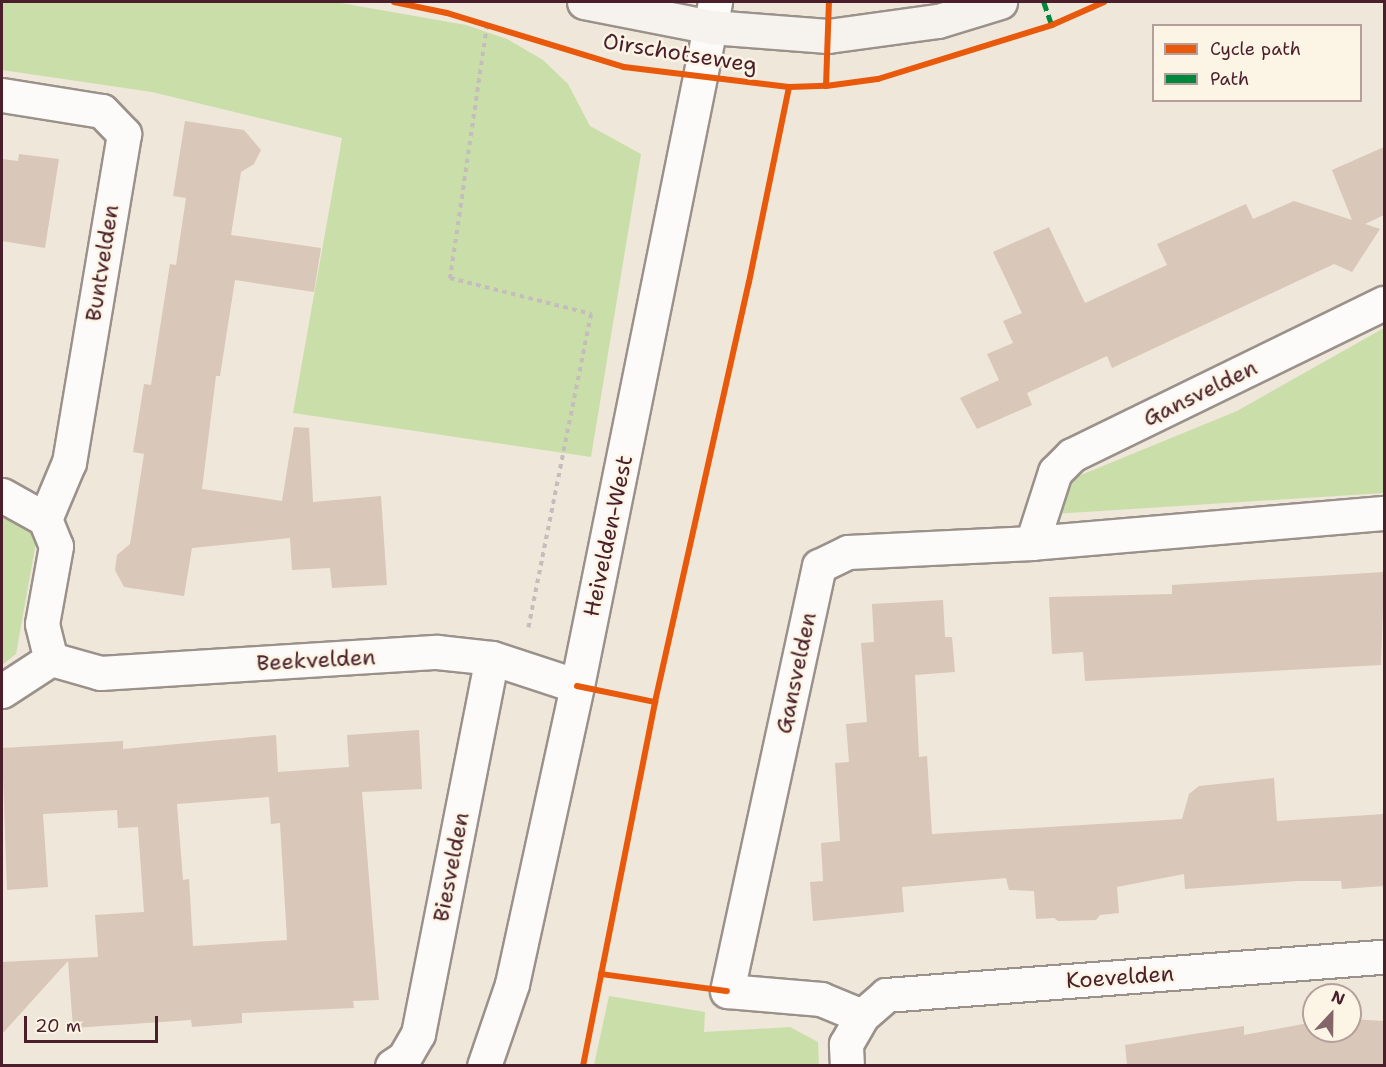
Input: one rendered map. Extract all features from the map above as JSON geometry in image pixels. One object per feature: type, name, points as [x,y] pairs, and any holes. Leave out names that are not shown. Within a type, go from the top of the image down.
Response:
[{"type":"main road","name":"Oirschotseweg","points":[[584,2],[713,14],[828,36],[938,21],[1000,2]]},
{"type":"street","name":"Heivelden-West","points":[[484,1065],[512,984],[578,686],[713,14]]},
{"type":"street","name":"Buntvelden","points":[[2,95],[102,111],[124,134],[69,462],[45,519]]},
{"type":"street","name":"Gansvelden","points":[[1032,543],[1055,472],[1072,455],[1384,303]]},
{"type":"street","points":[[2,495],[45,519],[56,546],[42,624],[51,659],[2,691]]},
{"type":"street","name":"Gansvelden","points":[[862,1016],[821,999],[727,991],[819,566],[848,552],[1032,543],[1384,513]]},
{"type":"street","name":"Beekvelden","points":[[51,659],[100,673],[437,652],[506,663],[578,686]]},
{"type":"street","name":"Biesvelden","points":[[392,1065],[405,1058],[418,1034],[506,663]]},
{"type":"street","name":"Koevelden","points":[[847,1065],[846,1044],[862,1016],[886,995],[1384,957]]},
{"type":"path","points":[[477,22],[498,29]]},
{"type":"path","points":[[487,25],[450,278],[591,314],[506,663]]},
{"type":"green space","points":[[2,2],[335,2],[466,25],[507,39],[543,60],[568,84],[590,126],[641,154],[591,457],[293,413],[342,138],[152,92],[2,70]]},
{"type":"green space","points":[[1384,328],[1384,493],[1053,514],[1049,488],[1237,411]]},
{"type":"green space","points":[[10,515],[37,537],[16,654],[2,665],[2,516]]},
{"type":"green space","points":[[609,996],[705,1012],[704,1032],[790,1027],[818,1042],[819,1065],[594,1065]]},
{"type":"building","points":[[185,121],[244,130],[261,150],[254,164],[241,172],[231,235],[321,248],[314,292],[235,280],[220,376],[216,376],[202,489],[282,501],[294,427],[309,428],[313,502],[381,496],[387,585],[332,588],[330,568],[292,570],[290,538],[192,548],[184,596],[124,587],[115,570],[117,555],[130,544],[144,454],[133,452],[144,384],[151,385],[170,264],[176,265],[186,198],[173,196]]},
{"type":"building","points":[[1384,147],[1384,215],[1365,224],[1380,229],[1352,272],[1334,264],[1112,368],[1107,356],[1027,393],[1032,405],[977,429],[960,398],[999,380],[987,354],[1013,343],[1003,321],[1022,313],[993,252],[1049,227],[1085,303],[1167,265],[1157,244],[1246,204],[1253,219],[1294,201],[1352,220],[1332,170]]},
{"type":"building","points":[[19,154],[59,159],[45,248],[2,241],[2,159],[18,161]]},
{"type":"building","points":[[1384,572],[1381,665],[1085,681],[1083,652],[1052,654],[1049,597],[1172,594],[1172,585]]},
{"type":"building","points":[[943,600],[945,637],[952,637],[955,672],[915,675],[919,757],[927,756],[932,834],[1182,819],[1189,794],[1199,786],[1274,778],[1277,821],[1384,814],[1384,886],[1342,889],[1341,881],[1298,881],[1185,889],[1184,874],[1117,887],[1119,913],[1100,915],[1096,920],[1058,921],[1054,918],[1036,919],[1034,891],[1009,890],[1006,878],[902,887],[904,912],[813,921],[810,882],[823,881],[821,843],[840,841],[835,763],[849,762],[846,724],[867,722],[861,643],[874,642],[872,604]]},
{"type":"building","points":[[419,730],[422,789],[362,792],[379,1000],[353,1001],[354,1008],[242,1013],[242,1023],[192,1027],[191,1020],[73,1028],[68,961],[2,1034],[2,962],[98,957],[95,915],[144,912],[138,827],[118,828],[117,810],[43,814],[48,887],[7,890],[2,748],[123,741],[123,749],[276,735],[278,772],[349,767],[347,735]],"holes":[[[269,797],[271,824],[280,823],[287,940],[193,946],[189,879],[183,880],[177,804]]]},
{"type":"building","points":[[1362,1020],[1384,1021],[1384,1065],[1127,1065],[1125,1045],[1244,1026],[1244,1035],[1302,1024],[1302,1043],[1362,1043]]},
{"type":"marked path","points":[[1044,2],[1052,25]]},
{"type":"cycle path","points":[[394,2],[447,13],[624,67],[789,87],[826,86],[829,2]]},
{"type":"cycle path","points":[[826,86],[878,79],[1052,25],[1104,2]]},
{"type":"cycle path","points":[[583,1066],[655,702],[749,282],[789,87]]},
{"type":"cycle path","points":[[577,686],[655,702]]},
{"type":"cycle path","points":[[601,974],[727,991]]}]
